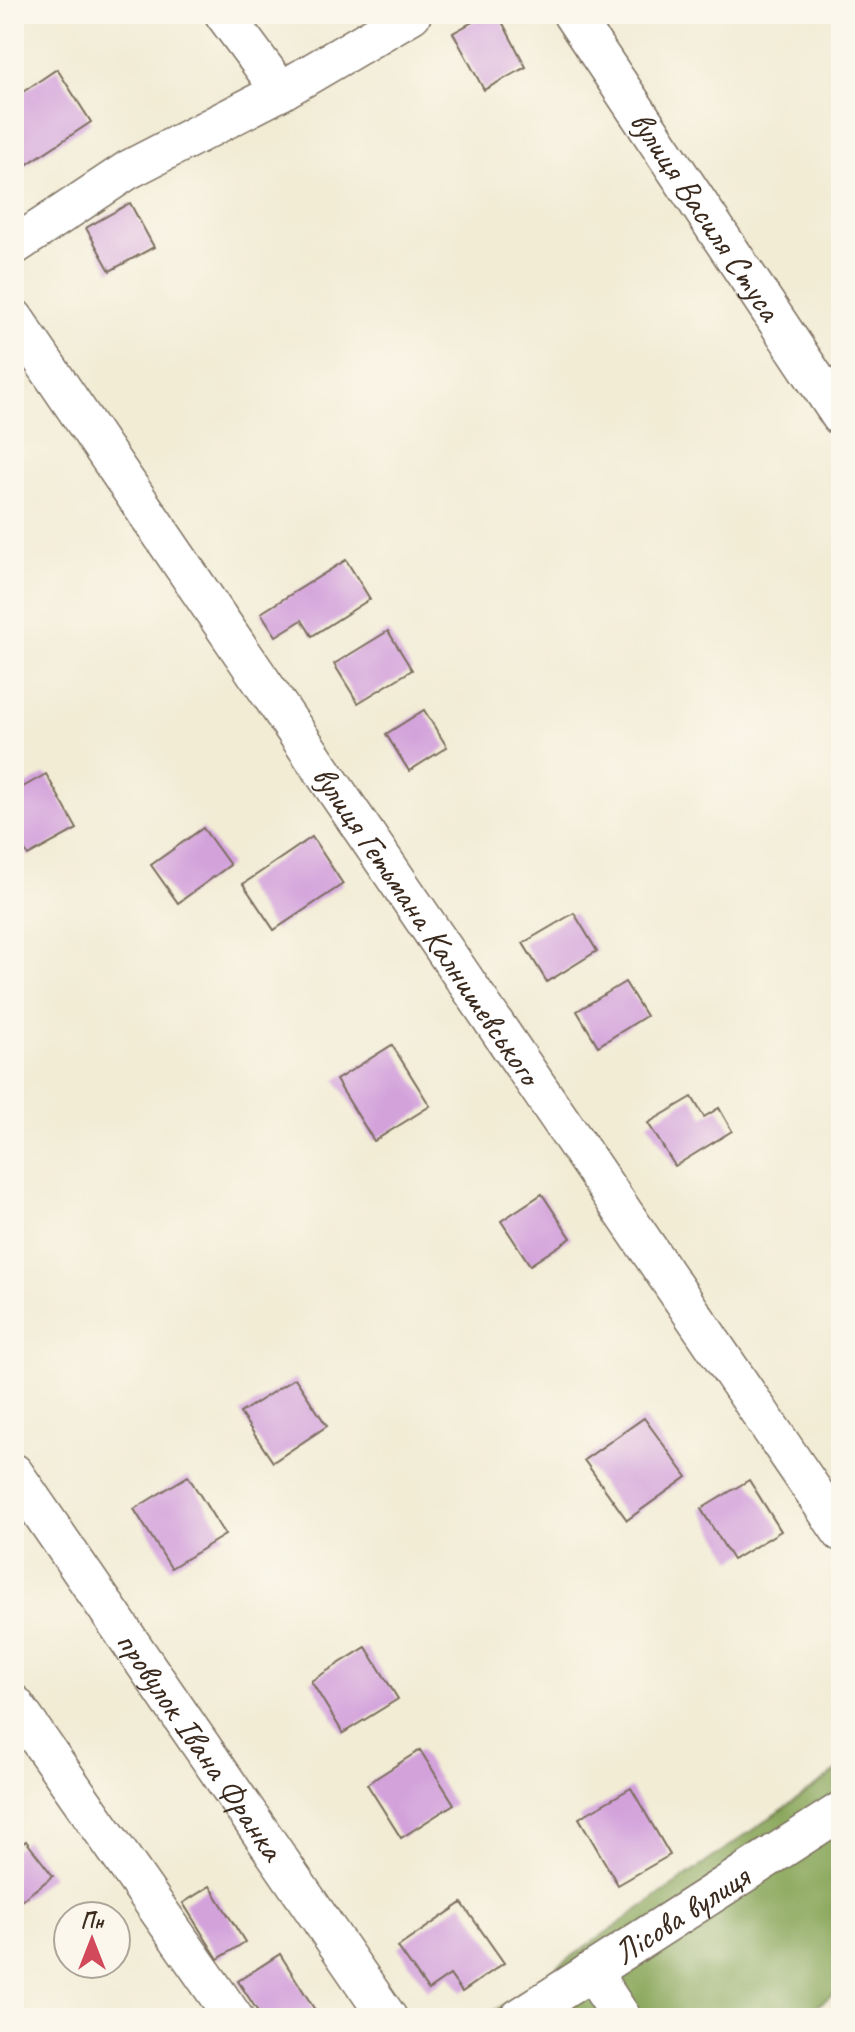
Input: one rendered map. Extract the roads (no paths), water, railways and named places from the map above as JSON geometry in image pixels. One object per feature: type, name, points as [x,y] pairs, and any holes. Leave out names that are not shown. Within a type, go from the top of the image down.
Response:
[{"type":"street","points":[[224,14],[281,91]]},
{"type":"street","points":[[14,246],[128,170],[281,91],[412,14]]},
{"type":"street","name":"вулиця Василя Стуса","points":[[572,14],[841,417]]},
{"type":"street","name":"вулиця Гетьмана Калнишевського","points":[[14,318],[841,1532]]},
{"type":"street","name":"провулок Івана Франка","points":[[14,1473],[388,2018]]},
{"type":"street","points":[[14,1704],[234,2018]]},
{"type":"street","name":"Лісова вулиця","points":[[519,2018],[841,1811]]},
{"type":"street","points":[[591,1971],[622,2018]]}]
